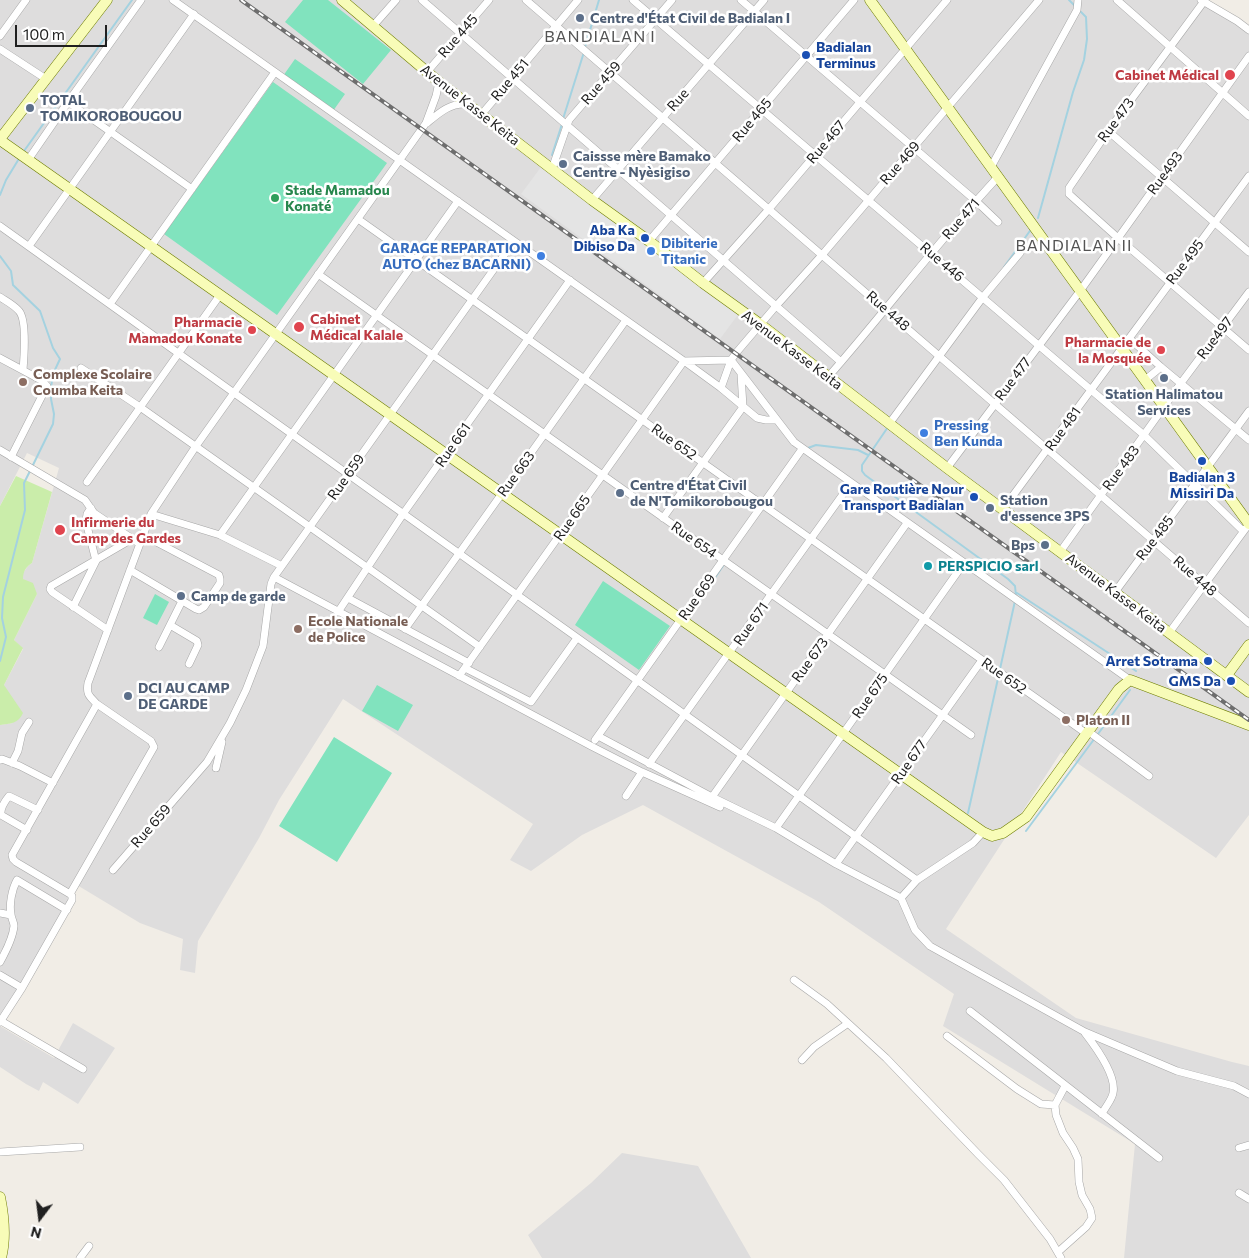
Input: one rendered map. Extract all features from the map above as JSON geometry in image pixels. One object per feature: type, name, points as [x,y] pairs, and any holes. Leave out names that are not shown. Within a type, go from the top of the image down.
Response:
[{"type":"street","points":[[0,36],[26,0]]},
{"type":"street","points":[[107,0],[0,139],[983,832],[992,836],[1003,832],[1026,817],[1120,689],[1130,680]]},
{"type":"street","points":[[24,157],[68,102],[141,0]]},
{"type":"street","points":[[173,0],[684,361],[757,418],[776,420]]},
{"type":"street","name":"Avenue Kasse Keita","points":[[342,0],[466,104],[482,114],[592,200],[760,324],[947,468],[1249,692]]},
{"type":"street","points":[[373,26],[396,0]]},
{"type":"street","points":[[422,0],[551,112],[567,123],[618,170],[841,362]]},
{"type":"street","name":"Rue 445","points":[[427,72],[489,0]]},
{"type":"street","name":"Rue 448","points":[[526,0],[1249,623]]},
{"type":"street","name":"Rue 451","points":[[482,114],[578,0]]},
{"type":"street","name":"Rue 446","points":[[633,0],[1091,389],[1144,435],[1195,484],[1247,526]]},
{"type":"street","name":"Rue 459","points":[[567,123],[672,0]]},
{"type":"street","points":[[741,0],[976,201],[998,222]]},
{"type":"street","name":"Rue","points":[[592,200],[764,0]]},
{"type":"street","points":[[870,0],[1208,467],[1247,526],[1169,633]]},
{"type":"street","name":"Rue 467","points":[[703,283],[769,209],[947,0]]},
{"type":"street","name":"Rue 469","points":[[721,388],[731,360],[760,324],[822,255],[1039,0]]},
{"type":"street","points":[[1117,0],[1249,116]]},
{"type":"street","name":"Rue 465","points":[[649,241],[852,1]]},
{"type":"street","points":[[1203,1],[1249,30]]},
{"type":"street","name":"Rue 473","points":[[1118,238],[1069,194],[1069,188],[1203,1]]},
{"type":"street","points":[[991,167],[1078,6]]},
{"type":"street","points":[[29,246],[194,14]]},
{"type":"street","points":[[0,49],[46,80]]},
{"type":"street","name":"Rue493","points":[[1080,291],[1249,56]]},
{"type":"street","points":[[110,304],[276,72]]},
{"type":"street","points":[[70,894],[154,747],[151,741],[97,704],[89,696],[87,690],[151,514],[196,446],[426,123],[439,82]]},
{"type":"street","points":[[68,102],[192,189]]},
{"type":"street","points":[[426,123],[451,106],[460,103],[466,104]]},
{"type":"street","points":[[552,169],[567,123]]},
{"type":"street","points":[[1108,131],[1249,252]]},
{"type":"street","name":"Rue 495","points":[[1122,348],[1249,176]]},
{"type":"street","name":"Rue 471","points":[[828,377],[931,253],[998,177]]},
{"type":"street","points":[[220,535],[458,201]]},
{"type":"street","name":"Rue 652","points":[[358,219],[1149,776]]},
{"type":"street","points":[[0,226],[917,880]]},
{"type":"street","points":[[1118,238],[1249,350]]},
{"type":"street","name":"Rue 659","points":[[113,870],[207,762],[223,735],[246,690],[263,646],[271,584],[274,577],[514,241]]},
{"type":"street","points":[[889,424],[982,297],[1020,253]]},
{"type":"street","name":"Rue 654","points":[[318,274],[971,736]]},
{"type":"street","name":"Rue 661","points":[[338,612],[403,514],[570,280]]},
{"type":"street","name":"Rue 477","points":[[947,468],[1080,291]]},
{"type":"street","name":"Rue497","points":[[1181,383],[1249,292]]},
{"type":"street","points":[[87,482],[220,295]]},
{"type":"street","points":[[0,297],[20,311],[22,317],[24,325],[23,370]]},
{"type":"street","name":"Rue 663","points":[[405,629],[626,320]]},
{"type":"street","points":[[1129,338],[1249,440]]},
{"type":"street","name":"Rue 481","points":[[1003,510],[1122,348]]},
{"type":"street","points":[[0,358],[41,380],[47,386],[11,457]]},
{"type":"street","points":[[684,361],[731,360],[776,420],[802,449],[1130,680],[1249,725]]},
{"type":"street","name":"Rue 665","points":[[459,676],[684,361]]},
{"type":"street","points":[[1145,380],[1161,367]]},
{"type":"street","points":[[81,368],[196,446],[480,647]]},
{"type":"street","points":[[663,518],[743,407],[740,373]]},
{"type":"street","name":"Rue 483","points":[[1060,552],[1181,383]]},
{"type":"street","name":"Rue 485","points":[[1115,592],[1249,411]]},
{"type":"street","name":"Rue 669","points":[[591,746],[802,449]]},
{"type":"street","points":[[0,450],[85,500],[94,513],[140,544]]},
{"type":"street","name":"Rue 671","points":[[649,764],[851,483]]},
{"type":"street","points":[[73,606],[96,561],[86,522],[87,514],[91,508]]},
{"type":"street","points":[[151,514],[220,535],[282,566]]},
{"type":"street","name":"Rue 673","points":[[712,797],[907,523]]},
{"type":"street","points":[[130,570],[199,610],[204,607],[220,583],[219,575],[143,535]]},
{"type":"street","points":[[108,630],[50,589],[51,586],[132,539]]},
{"type":"street","name":"Rue 675","points":[[776,828],[964,564]]},
{"type":"street","points":[[274,577],[591,746],[642,772],[720,807]]},
{"type":"street","points":[[348,598],[531,702],[577,638]]},
{"type":"street","points":[[159,648],[182,601]]},
{"type":"street","points":[[170,625],[197,641],[198,645],[188,664]]},
{"type":"street","points":[[1227,675],[1249,645]]},
{"type":"street","name":"Rue 677","points":[[836,864],[982,660]]},
{"type":"street","points":[[83,1069],[0,1022],[22,988],[72,900],[70,894],[16,862],[12,855],[97,704]]},
{"type":"street","points":[[12,763],[18,751],[22,733],[29,722]]},
{"type":"street","name":"Rue 659","points":[[216,768],[223,735]]},
{"type":"street","points":[[598,736],[712,797],[776,828],[836,864],[901,898],[915,930],[930,946],[1085,1032],[1177,1071],[1234,1086],[1249,1094]]},
{"type":"street","points":[[0,760],[12,763],[53,783]]},
{"type":"street","points":[[626,796],[642,772]]},
{"type":"street","points":[[26,830],[2,815],[7,799],[9,796],[38,810]]},
{"type":"street","points":[[901,898],[917,880],[973,842],[983,832]]},
{"type":"street","points":[[0,962],[8,946],[14,925],[10,906],[17,880],[67,910]]},
{"type":"street","points":[[0,913],[11,915]]},
{"type":"street","points":[[0,975],[22,988]]},
{"type":"street","points":[[794,980],[827,1004],[886,1058],[1004,1180],[1050,1239],[1060,1255],[1086,1228],[1092,1218],[1080,1188],[1078,1158],[1063,1134],[1056,1115],[1055,1105],[1065,1086]]},
{"type":"street","points":[[970,1012],[1159,1158]]},
{"type":"street","points":[[802,1060],[814,1047],[848,1024]]},
{"type":"street","points":[[1085,1032],[1100,1054],[1114,1084],[1113,1095],[1102,1114]]},
{"type":"street","points":[[947,1036],[1017,1089],[1041,1104],[1055,1105]]},
{"type":"street","points":[[1239,1148],[1249,1145]]},
{"type":"street","points":[[0,1152],[80,1147]]},
{"type":"street","points":[[1239,1193],[1249,1198]]},
{"type":"street","points":[[1,1204],[4,1238],[1,1258]]},
{"type":"street","points":[[80,1258],[90,1246]]},
{"type":"shaded area","points":[[0,0],[1202,0],[1249,30],[1249,815],[1216,858],[1061,752],[946,929],[1076,1018],[1249,1066],[1249,1258],[1124,1258],[1135,1144],[943,1026],[954,994],[819,902],[643,805],[582,835],[531,871],[510,860],[533,824],[343,699],[279,800],[259,838],[198,941],[195,973],[180,970],[183,939],[140,923],[77,885],[0,1022],[0,725],[13,723],[4,685],[23,649],[14,640],[37,594],[23,579],[23,573],[32,563],[59,468],[27,453],[0,506]]},
{"type":"shaded area","points":[[541,167],[740,312],[720,339],[521,194]]},
{"type":"shaded area","points":[[73,1023],[115,1048],[78,1104],[43,1082],[39,1091],[0,1067],[0,1026],[54,1058]]},
{"type":"shaded area","points":[[622,1153],[698,1166],[751,1258],[542,1258],[528,1235],[591,1183]]},
{"type":"green space","points":[[303,0],[328,0],[391,50],[363,84],[285,22]]},
{"type":"green space","points":[[295,59],[345,94],[333,111],[283,76]]},
{"type":"green space","name":"Stade Mamadou Konaté","points":[[273,82],[387,163],[277,315],[164,234]]},
{"type":"green space","points":[[16,476],[52,492],[32,563],[25,570],[23,576],[23,579],[33,583],[37,594],[14,640],[23,648],[4,685],[23,713],[17,721],[0,725],[0,506]]},
{"type":"green space","points":[[603,581],[670,626],[639,670],[575,625]]},
{"type":"green space","points":[[155,594],[169,602],[157,625],[143,618]]},
{"type":"green space","points":[[377,685],[413,705],[398,731],[362,711]]},
{"type":"green space","points":[[334,737],[392,773],[337,862],[279,826]]},
{"type":"waterway","points":[[24,151],[132,0]]},
{"type":"waterway","points":[[585,47],[599,0]]},
{"type":"waterway","points":[[1069,0],[1076,7]]},
{"type":"waterway","points":[[1038,218],[1073,92],[1084,60],[1087,39],[1086,17],[1079,10]]},
{"type":"waterway","points":[[563,119],[584,52]]},
{"type":"waterway","points":[[552,155],[562,124]]},
{"type":"waterway","points":[[0,195],[6,180],[20,157]]},
{"type":"waterway","points":[[1004,267],[1032,228]]},
{"type":"waterway","points":[[0,256],[11,271],[13,285],[40,311],[53,348],[60,359],[53,374],[51,387],[54,414],[53,424],[32,467]]},
{"type":"waterway","points":[[888,427],[862,465],[862,471],[865,475],[1008,579],[1015,586],[1016,596]]},
{"type":"waterway","points":[[808,448],[816,445],[858,450],[868,455]]},
{"type":"waterway","points":[[0,661],[6,637],[2,618],[3,597],[25,510],[24,483],[30,471]]},
{"type":"waterway","points":[[691,613],[725,563]]},
{"type":"waterway","points":[[1017,593],[1136,671]]},
{"type":"waterway","points":[[1000,669],[1015,601]]},
{"type":"waterway","points":[[968,813],[999,674]]},
{"type":"waterway","points":[[1098,734],[1130,690]]},
{"type":"waterway","points":[[1026,831],[1095,738]]},
{"type":"railway","points":[[241,0],[1249,720]]},
{"type":"place","name":"Centre d'État Civil de Badialan I","points":[[580,18]]},
{"type":"place","name":"Badialan Terminus","points":[[806,55]]},
{"type":"place","name":"Cabinet Médical","points":[[1230,75]]},
{"type":"place","name":"TOTAL TOMIKOROBOUGOU","points":[[30,108]]},
{"type":"place","name":"Caissse mère Bamako Centre - Nyèsigiso","points":[[563,164]]},
{"type":"place","name":"Stade Mamadou Konaté","points":[[275,198]]},
{"type":"place","name":"Aba Ka Dibiso Da","points":[[645,238]]},
{"type":"place","name":"Dibiterie Titanic","points":[[651,251]]},
{"type":"place","name":"GARAGE REPARATION AUTO (chez BACARNI)","points":[[541,256]]},
{"type":"place","name":"Cabinet Médical Kalale","points":[[299,327]]},
{"type":"place","name":"Pharmacie Mamadou Konate","points":[[252,330]]},
{"type":"place","name":"Pharmacie de la Mosquée","points":[[1161,350]]},
{"type":"place","name":"Station Halimatou Services","points":[[1164,378]]},
{"type":"place","name":"Complexe Scolaire Coumba Keita","points":[[23,382]]},
{"type":"place","name":"Pressing Ben Kunda","points":[[924,433]]},
{"type":"place","name":"Badialan 3 Missiri Da","points":[[1202,461]]},
{"type":"place","name":"Centre d'État Civil de N'Tomikorobougou","points":[[620,493]]},
{"type":"place","name":"Gare Routière Nour Transport Badialan","points":[[974,497]]},
{"type":"place","name":"Station d'essence 3PS","points":[[990,508]]},
{"type":"place","name":"Infirmerie du Camp des Gardes","points":[[60,530]]},
{"type":"place","name":"Bps","points":[[1045,545]]},
{"type":"place","name":"PERSPICIO sarl","points":[[928,566]]},
{"type":"place","name":"Camp de garde","points":[[181,596]]},
{"type":"place","name":"Ecole Nationale de Police","points":[[298,629]]},
{"type":"place","name":"Arret Sotrama","points":[[1208,661]]},
{"type":"place","name":"GMS Da","points":[[1231,681]]},
{"type":"place","name":"DCI AU CAMP DE GARDE","points":[[128,696]]},
{"type":"place","name":"Platon II","points":[[1066,720]]},
{"type":"district","name":"BANDIALAN I","points":[[600,37]]},
{"type":"district","name":"BANDIALAN II","points":[[1074,246]]}]
